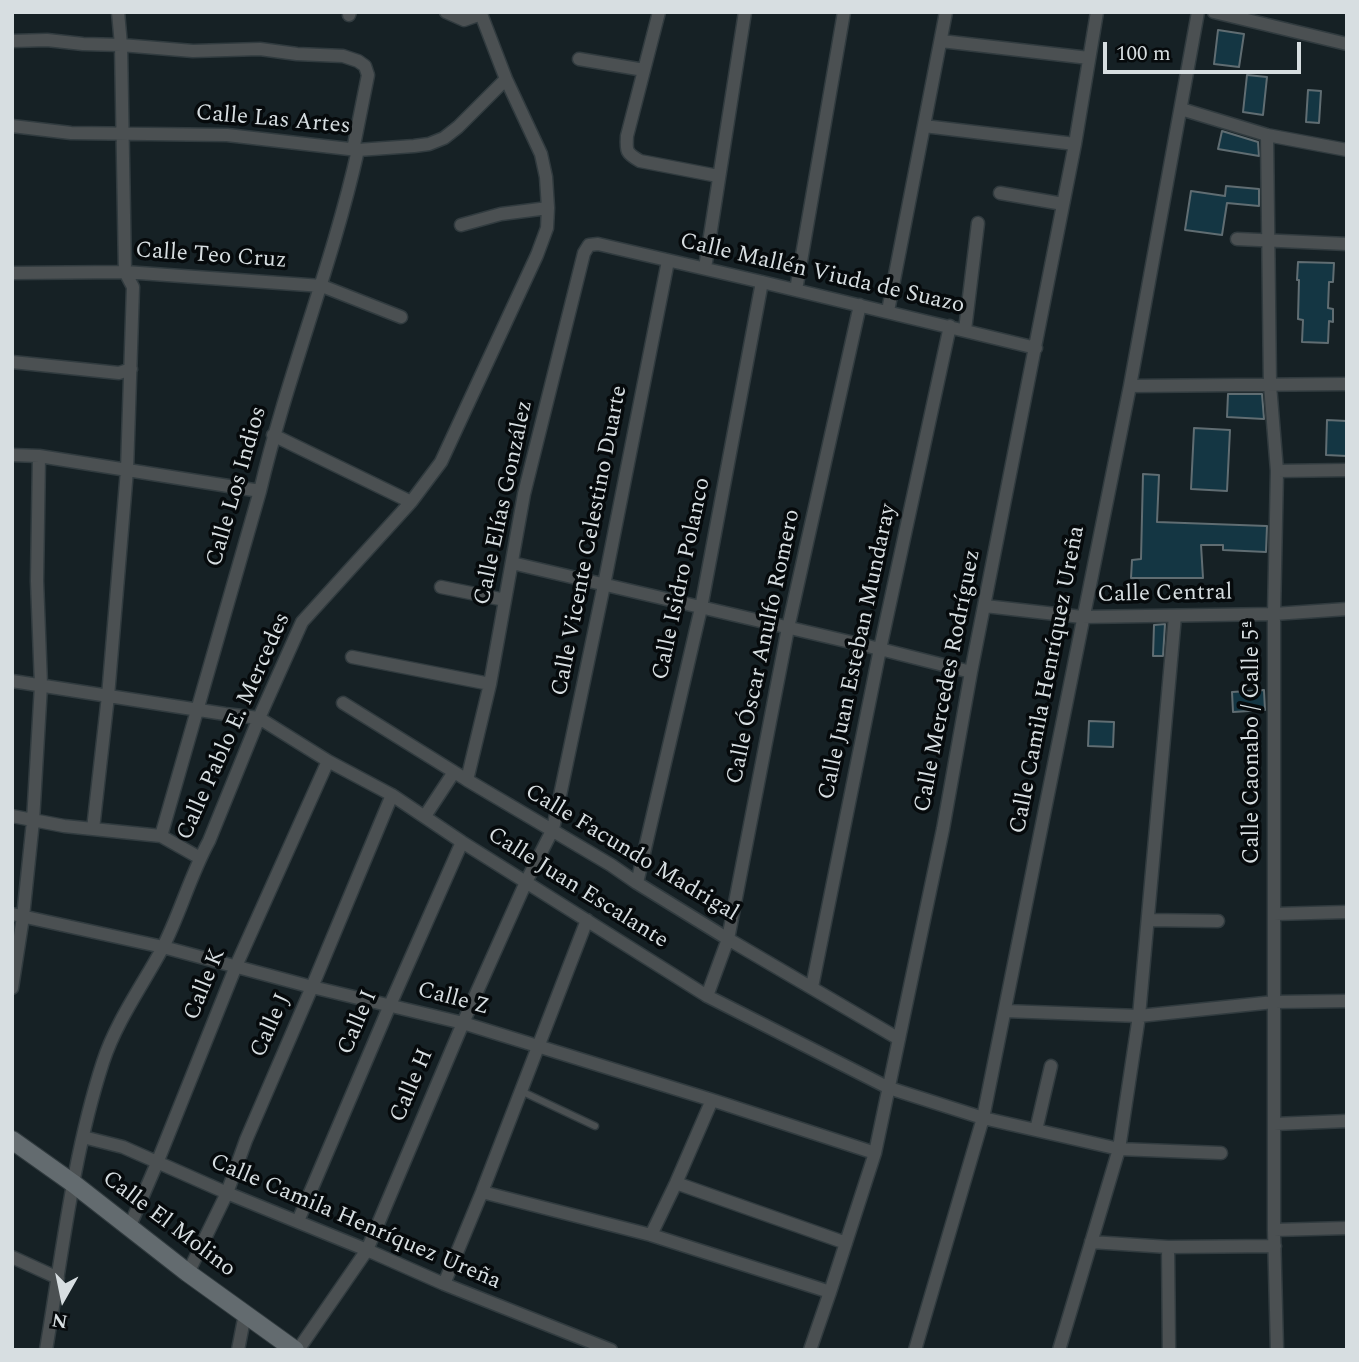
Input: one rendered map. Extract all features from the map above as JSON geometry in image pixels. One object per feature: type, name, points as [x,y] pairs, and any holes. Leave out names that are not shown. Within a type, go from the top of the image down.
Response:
[{"type":"street","points":[[93,829],[108,696],[127,470],[131,369],[133,287],[125,272],[124,135],[118,12]]},
{"type":"street","points":[[446,12],[464,20],[481,13]]},
{"type":"street","points":[[659,12],[626,149],[630,155],[640,160],[718,176]]},
{"type":"street","points":[[705,268],[745,12]]},
{"type":"street","points":[[796,290],[844,12]]},
{"type":"street","points":[[888,312],[946,12]]},
{"type":"street","name":"Calle Mercedes Rodríguez","points":[[810,1350],[875,1153],[889,1088],[943,829],[971,672],[1075,144],[1097,12]]},
{"type":"street","name":"Calle Camila Henríquez Ureña","points":[[915,1350],[983,1118],[1130,386],[1198,12]]},
{"type":"street","points":[[1214,12],[1347,44]]},
{"type":"street","name":"Calle Pablo E. Mercedes","points":[[46,1350],[83,1137],[103,1062],[115,1032],[163,947],[302,622],[411,502],[441,462],[547,228],[546,177],[541,154],[506,79],[481,13]]},
{"type":"street","name":"Calle Los Indios","points":[[12,41],[47,40],[194,51],[260,49],[343,56],[365,66],[368,75],[352,180],[322,286],[273,435],[260,491],[161,836]]},
{"type":"street","points":[[941,41],[1089,58]]},
{"type":"street","points":[[579,59],[644,70]]},
{"type":"street","name":"Calle Las Artes","points":[[12,126],[71,133],[227,135],[356,150],[414,146],[444,138],[506,79]]},
{"type":"street","points":[[1181,109],[1267,135],[1347,150]]},
{"type":"street","points":[[924,127],[1075,144]]},
{"type":"street","name":"Calle Caonabo / Calle 5ª","points":[[1267,135],[1270,385],[1277,471],[1273,914],[1277,1350]]},
{"type":"street","points":[[1000,193],[1063,204]]},
{"type":"street","points":[[461,225],[501,214],[548,208]]},
{"type":"street","points":[[965,330],[978,223]]},
{"type":"street","points":[[1237,239],[1347,243]]},
{"type":"street","name":"Calle Mallén Viuda de Suazo","points":[[598,244],[1035,348]]},
{"type":"street","name":"Calle Elías González","points":[[467,780],[490,684],[524,494],[584,253],[589,245],[598,244]]},
{"type":"street","name":"Calle Vicente Celestino Duarte","points":[[553,830],[668,261]]},
{"type":"street","name":"Calle Teo Cruz","points":[[12,272],[125,272],[322,286],[401,317]]},
{"type":"street","name":"Calle Isidro Polanco","points":[[637,883],[701,608],[762,282]]},
{"type":"street","name":"Calle Óscar Anulfo Romero","points":[[707,996],[728,939],[788,628],[860,305]]},
{"type":"street","name":"Calle Juan Esteban Mundaray","points":[[812,987],[880,649],[950,326]]},
{"type":"street","points":[[12,362],[119,373],[131,369]]},
{"type":"street","points":[[1130,386],[1347,384]]},
{"type":"street","points":[[273,435],[411,502]]},
{"type":"street","points":[[12,455],[39,456],[260,491]]},
{"type":"street","points":[[12,988],[18,916],[33,821],[41,685],[37,581],[39,456]]},
{"type":"street","points":[[1277,471],[1347,470]]},
{"type":"street","points":[[512,563],[971,672]]},
{"type":"street","points":[[441,587],[505,600]]},
{"type":"street","name":"Calle Central","points":[[985,606],[1083,617],[1274,614],[1347,609]]},
{"type":"street","points":[[1059,1350],[1119,1149],[1139,1016],[1175,616]]},
{"type":"street","points":[[352,657],[490,684]]},
{"type":"street","name":"Calle Juan Escalante","points":[[12,681],[259,718],[328,761],[392,795],[707,996],[889,1088],[983,1118],[1119,1149],[1221,1153]]},
{"type":"street","name":"Calle Facundo Madrigal","points":[[343,702],[728,939],[899,1040]]},
{"type":"street","name":"Calle K","points":[[128,1228],[236,966],[328,761]]},
{"type":"street","points":[[425,816],[454,772]]},
{"type":"street","name":"Calle J","points":[[188,1273],[227,1193],[246,1140],[392,795]]},
{"type":"street","points":[[12,816],[33,821],[161,836],[200,858]]},
{"type":"street","name":"Calle H","points":[[296,1350],[367,1250],[463,1023],[526,882],[553,830]]},
{"type":"street","name":"Calle I","points":[[298,1221],[462,842]]},
{"type":"street","points":[[1273,914],[1347,912]]},
{"type":"street","name":"Calle Z","points":[[18,916],[163,947],[312,987],[463,1023],[875,1153]]},
{"type":"street","points":[[444,1284],[587,920]]},
{"type":"street","points":[[1148,920],[1218,921]]},
{"type":"street","points":[[1005,1011],[1139,1016],[1274,1002],[1347,1001]]},
{"type":"street","points":[[1036,1130],[1051,1066]]},
{"type":"street","points":[[651,1235],[712,1100]]},
{"type":"street","points":[[1274,1124],[1347,1121]]},
{"type":"street","name":"Calle Camila Henríquez Ureña","points":[[83,1137],[123,1147],[444,1284],[611,1350]]},
{"type":"street","name":"Calle El Molino","points":[[12,1140],[74,1184],[188,1273],[296,1350]]},
{"type":"street","points":[[676,1183],[846,1243]]},
{"type":"street","points":[[482,1192],[651,1235],[831,1292]]},
{"type":"street","points":[[1274,1230],[1347,1228]]},
{"type":"street","points":[[1091,1242],[1168,1247],[1275,1246]]},
{"type":"street","points":[[1168,1247],[1169,1350]]},
{"type":"street","points":[[12,1257],[58,1278]]},
{"type":"street","points":[[238,1350],[245,1314]]},
{"type":"lane","points":[[521,1091],[595,1126]]},
{"type":"building","points":[[1218,30],[1244,34],[1239,67],[1214,64]]},
{"type":"building","points":[[1247,75],[1267,77],[1263,115],[1243,112]]},
{"type":"building","points":[[1308,90],[1321,91],[1319,123],[1306,122]]},
{"type":"building","points":[[1222,131],[1258,142],[1259,156],[1218,149]]},
{"type":"building","points":[[1226,186],[1259,189],[1259,206],[1227,203],[1222,235],[1185,230],[1191,191],[1225,196]]},
{"type":"building","points":[[1298,262],[1334,263],[1333,282],[1329,282],[1328,308],[1333,309],[1333,322],[1329,321],[1328,343],[1302,342],[1303,320],[1298,319]]},
{"type":"building","points":[[1228,394],[1262,394],[1264,419],[1227,417]]},
{"type":"building","points":[[1327,420],[1347,421],[1347,456],[1326,455]]},
{"type":"building","points":[[1194,428],[1230,430],[1227,491],[1191,489]]},
{"type":"building","points":[[1143,474],[1159,475],[1157,522],[1267,526],[1266,552],[1223,550],[1223,545],[1201,545],[1203,578],[1131,578],[1132,560],[1141,559]]},
{"type":"building","points":[[1165,624],[1163,656],[1153,656],[1154,625]]},
{"type":"building","points":[[1264,690],[1265,710],[1233,712],[1232,692]]},
{"type":"building","points":[[1089,721],[1114,722],[1113,747],[1088,746]]}]
